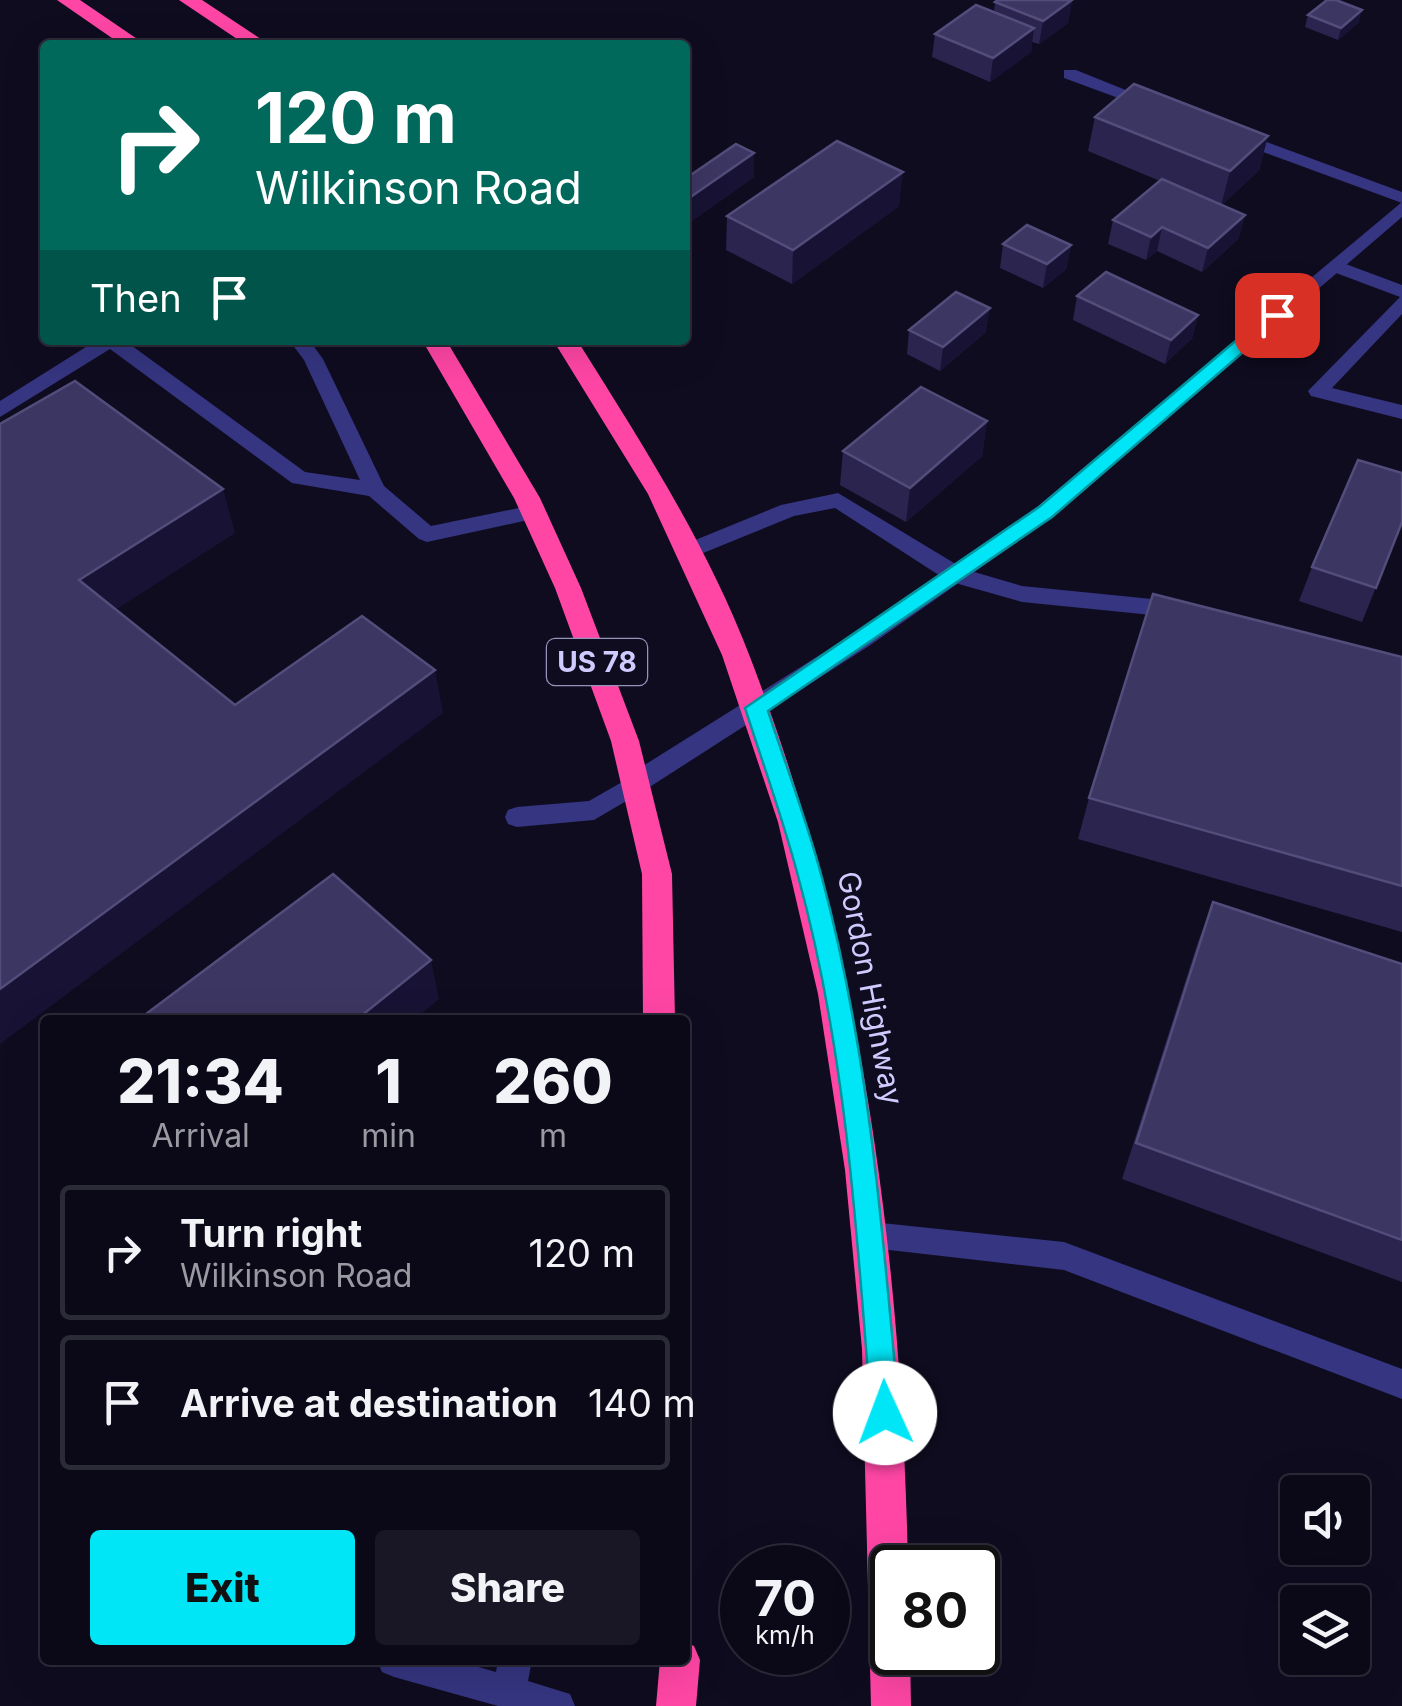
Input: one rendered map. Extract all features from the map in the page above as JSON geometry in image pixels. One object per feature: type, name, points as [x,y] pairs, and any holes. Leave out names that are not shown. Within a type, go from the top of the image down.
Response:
[{"type":"highway","points":[[67,0],[128,40]]},
{"type":"highway","points":[[189,0],[252,40]]},
{"type":"highway","name":"US 78","points":[[437,345],[480,412],[534,512],[608,692],[636,784],[656,874],[658,1015]]},
{"type":"highway","name":"Gordon Highway","points":[[567,345],[645,464],[691,550],[756,708],[810,877],[840,1015],[872,1235],[882,1345],[891,1706]]},
{"type":"highway","points":[[676,1706],[680,1665]]},
{"type":"street","points":[[1070,74],[1178,114]]},
{"type":"street","points":[[1214,128],[1402,198]]},
{"type":"street","points":[[517,817],[594,810],[956,575],[1046,512],[1402,208]]},
{"type":"street","points":[[1335,266],[1402,292]]},
{"type":"street","points":[[1402,303],[1318,391],[1402,412]]},
{"type":"street","points":[[0,410],[103,345]]},
{"type":"street","points":[[118,345],[299,478],[375,490]]},
{"type":"street","points":[[303,345],[313,358],[375,490],[427,534],[534,512]]},
{"type":"street","points":[[691,550],[789,510],[838,500],[956,575],[1022,594],[1201,612]]},
{"type":"street","points":[[872,1235],[1064,1256],[1402,1384]]},
{"type":"street","points":[[431,1665],[512,1676],[558,1706]]},
{"type":"building","points":[[1072,0],[1043,21],[995,2]]},
{"type":"building","points":[[1327,0],[1362,10],[1341,28],[1308,15]]},
{"type":"building","points":[[976,5],[1034,28],[993,58],[935,34]]},
{"type":"building","points":[[1134,84],[1268,136],[1230,171],[1095,117]]},
{"type":"building","points":[[837,141],[903,172],[793,250],[727,216]]},
{"type":"building","points":[[736,144],[754,153],[690,197],[690,176]]},
{"type":"building","points":[[1162,179],[1245,215],[1208,248],[1162,227],[1151,237],[1113,220]]},
{"type":"building","points":[[1027,225],[1071,245],[1047,264],[1003,244]]},
{"type":"building","points":[[1106,272],[1198,315],[1171,340],[1077,296]]},
{"type":"building","points":[[956,292],[990,308],[943,347],[909,330]]},
{"type":"building","points":[[75,381],[223,489],[79,580],[235,705],[362,616],[435,670],[0,989],[0,424]]},
{"type":"building","points":[[921,387],[987,421],[910,488],[843,451]]},
{"type":"building","points":[[1358,460],[1402,473],[1402,522],[1376,588],[1312,567]]},
{"type":"building","points":[[1153,594],[1402,657],[1402,886],[1089,798]]},
{"type":"building","points":[[333,874],[431,960],[362,1015],[145,1015]]},
{"type":"building","points":[[1213,902],[1402,964],[1402,1240],[1136,1143]]},
{"type":"route","points":[[885,1413],[865,1172],[840,1015],[810,877],[756,708],[1046,512],[1277,315]]}]
